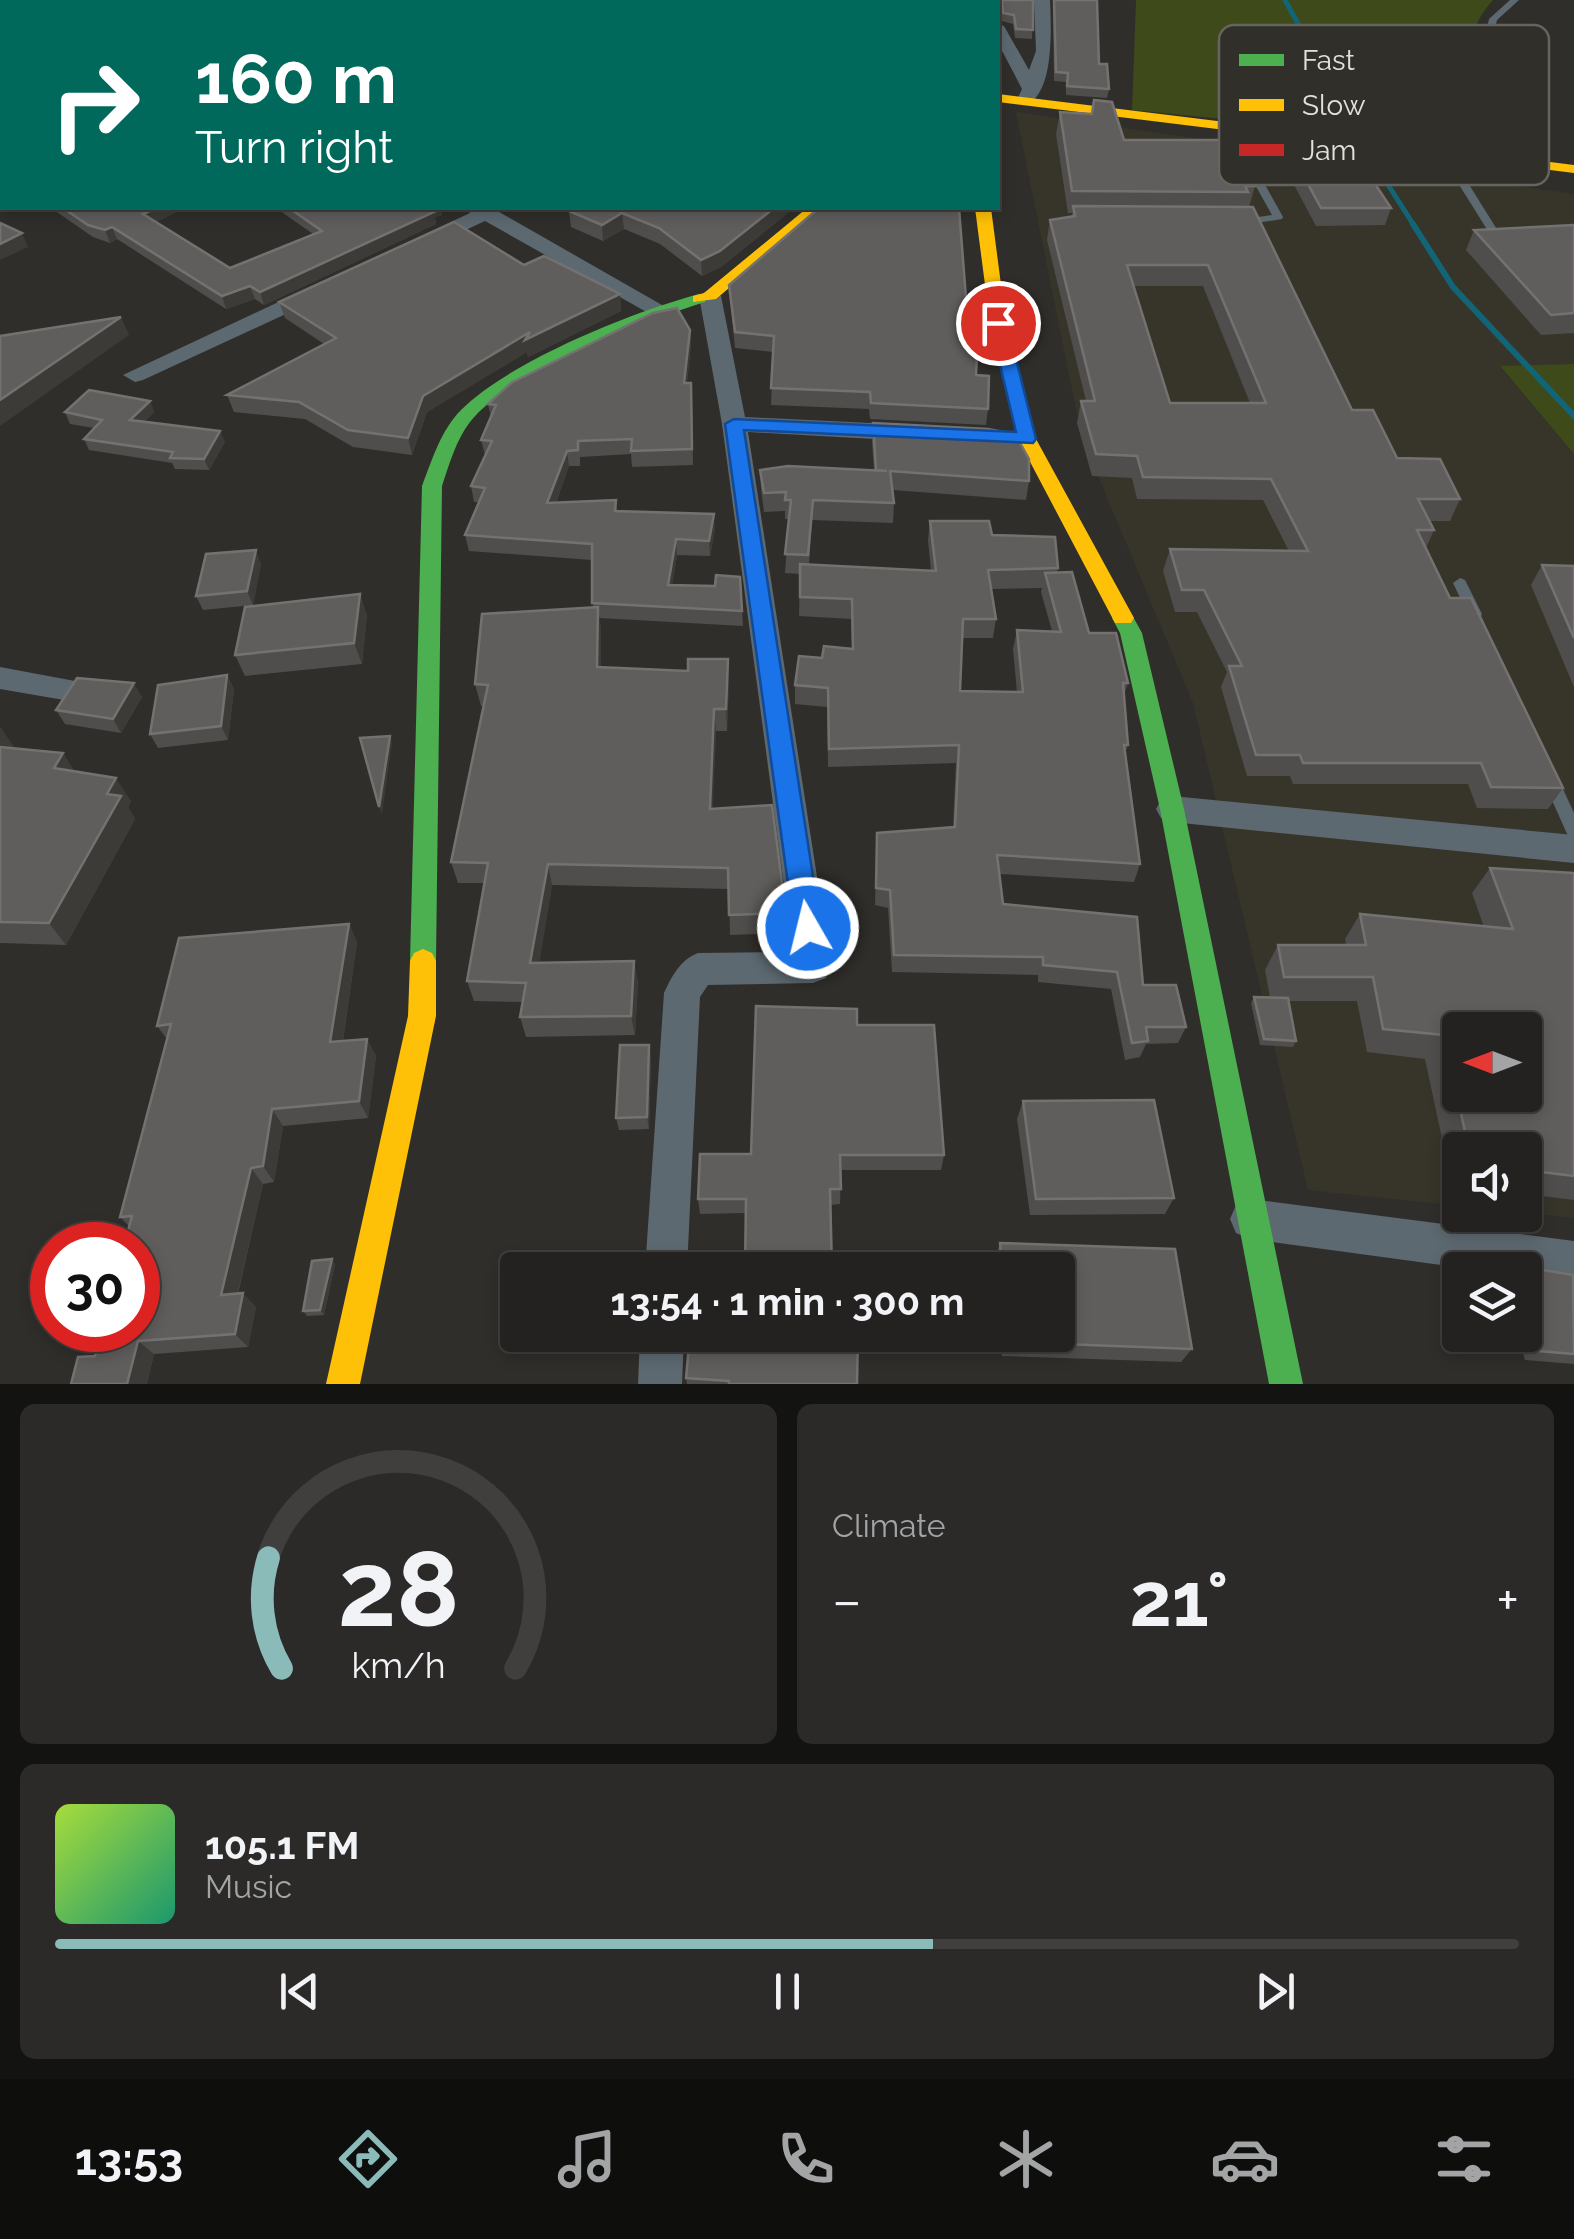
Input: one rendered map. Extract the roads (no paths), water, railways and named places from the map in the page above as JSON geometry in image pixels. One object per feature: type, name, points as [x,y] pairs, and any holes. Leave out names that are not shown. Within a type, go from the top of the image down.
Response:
[{"type":"street","points":[[1028,96],[1044,51],[1042,0]]},
{"type":"street","points":[[1000,33],[1028,96]]},
{"type":"street","points":[[1000,98],[1028,96],[1219,121]]},
{"type":"street","points":[[1000,110],[1219,133]]},
{"type":"street","points":[[1549,165],[1574,169]]},
{"type":"street","points":[[1549,173],[1574,177]]},
{"type":"street","points":[[399,254],[482,210],[658,309]]},
{"type":"street","points":[[343,1384],[422,1016],[432,486],[446,447],[467,414],[489,397],[658,309],[710,296],[776,246],[814,210]]},
{"type":"street","points":[[983,210],[1017,438],[1130,633],[1172,808],[1250,1219],[1286,1384]]},
{"type":"street","points":[[135,375],[346,278]]},
{"type":"street","points":[[667,1252],[682,993],[698,969],[813,967],[734,424],[710,296]]},
{"type":"street","points":[[734,424],[929,434]]},
{"type":"street","points":[[0,678],[64,690]]},
{"type":"street","points":[[1172,808],[1574,848]]},
{"type":"street","points":[[1250,1219],[1574,1262]]},
{"type":"street","points":[[660,1384],[661,1352]]},
{"type":"lane","points":[[1492,25],[1493,19],[1515,0]]},
{"type":"lane","points":[[1232,222],[1269,222],[1278,217],[1260,185]]},
{"type":"lane","points":[[1464,185],[1493,231]]},
{"type":"lane","points":[[1460,582],[1485,636]]},
{"type":"lane","points":[[1542,760],[1574,831]]},
{"type":"waterway","points":[[1285,0],[1299,25]]},
{"type":"waterway","points":[[1388,185],[1415,227]]},
{"type":"waterway","points":[[1413,224],[1453,287],[1574,416]]}]
